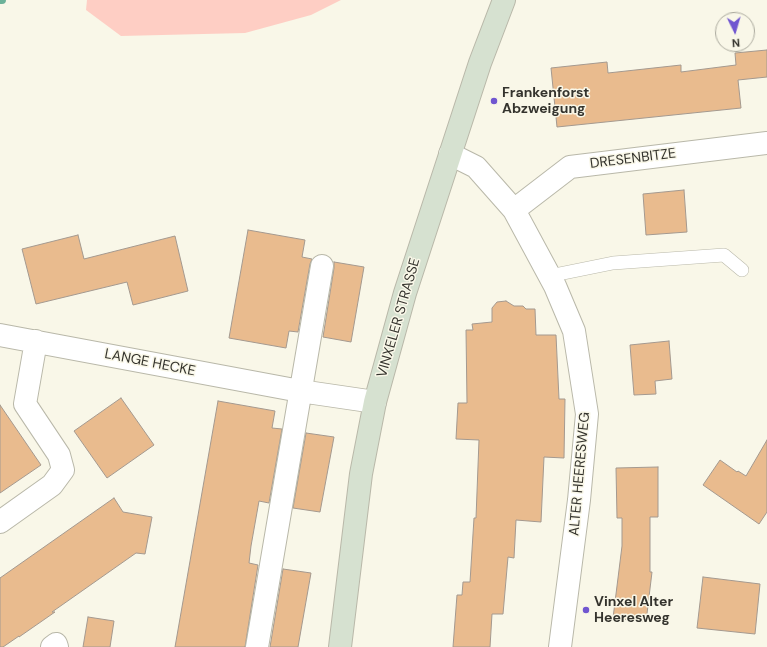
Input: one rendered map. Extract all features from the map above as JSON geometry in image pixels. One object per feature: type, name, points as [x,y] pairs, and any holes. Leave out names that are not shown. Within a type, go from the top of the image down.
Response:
[{"type":"main road","name":"VINXELER STRASSE","points":[[340,647],[361,474],[375,402],[405,293],[480,63],[504,0]]},
{"type":"street","name":"DRESENBITZE","points":[[514,210],[570,167],[767,143]]},
{"type":"street","name":"ALTER HEERESWEG","points":[[450,154],[476,167],[514,210],[549,276],[574,331],[587,414],[579,500],[560,647]]},
{"type":"street","points":[[257,647],[322,266]]},
{"type":"street","name":"LANGE HECKE","points":[[0,335],[300,391],[375,402]]},
{"type":"street","points":[[0,522],[52,485],[63,470],[59,455],[25,404],[36,341]]},
{"type":"street","points":[[52,647],[56,644],[57,647]]},
{"type":"lane","points":[[549,276],[613,263],[724,255],[742,270]]},
{"type":"shaded area","points":[[87,0],[341,0],[311,15],[245,33],[121,36],[86,10]]},
{"type":"building","points":[[767,50],[767,77],[738,80],[741,108],[557,127],[551,68],[607,62],[608,73],[681,65],[681,72],[736,65],[735,53]]},
{"type":"building","points":[[684,190],[687,232],[646,235],[643,194]]},
{"type":"building","points":[[248,230],[305,240],[302,257],[312,259],[298,332],[289,331],[286,348],[229,338]]},
{"type":"building","points":[[78,235],[84,259],[175,236],[188,291],[133,305],[127,282],[36,304],[22,249]]},
{"type":"building","points":[[334,262],[364,267],[351,342],[323,337]]},
{"type":"building","points":[[506,301],[514,306],[523,306],[526,309],[535,309],[536,335],[556,335],[559,399],[565,399],[564,458],[544,457],[541,522],[516,520],[514,558],[508,557],[503,614],[492,614],[490,647],[453,647],[457,595],[462,595],[463,582],[470,582],[474,518],[476,518],[479,440],[456,439],[458,403],[467,403],[466,330],[473,330],[472,324],[492,322],[492,308],[497,302]]},
{"type":"building","points":[[669,341],[672,379],[655,381],[656,394],[634,395],[630,345]]},
{"type":"building","points":[[121,398],[154,445],[107,478],[74,431]]},
{"type":"building","points":[[218,401],[275,411],[272,428],[282,429],[269,503],[259,501],[251,546],[249,563],[258,565],[245,647],[175,647]]},
{"type":"building","points":[[0,405],[41,465],[0,493]]},
{"type":"building","points":[[306,433],[334,437],[320,512],[293,508]]},
{"type":"building","points":[[767,440],[767,512],[759,524],[703,485],[720,460],[737,472],[738,471],[746,476]]},
{"type":"building","points":[[658,467],[658,517],[650,517],[650,572],[652,572],[646,622],[613,618],[622,546],[622,518],[617,518],[616,468]]},
{"type":"building","points":[[114,498],[123,512],[152,517],[145,554],[136,553],[19,637],[3,647],[0,647],[0,578]]},
{"type":"building","points":[[283,569],[311,573],[298,647],[270,647]]},
{"type":"building","points":[[703,577],[760,584],[755,634],[697,628]]},
{"type":"building","points":[[88,617],[114,621],[110,647],[83,647]]},
{"type":"place","name":"Frankenforst Abzweigung","points":[[494,101]]},
{"type":"place","name":"Vinxel Alter Heeresweg","points":[[586,610]]}]
